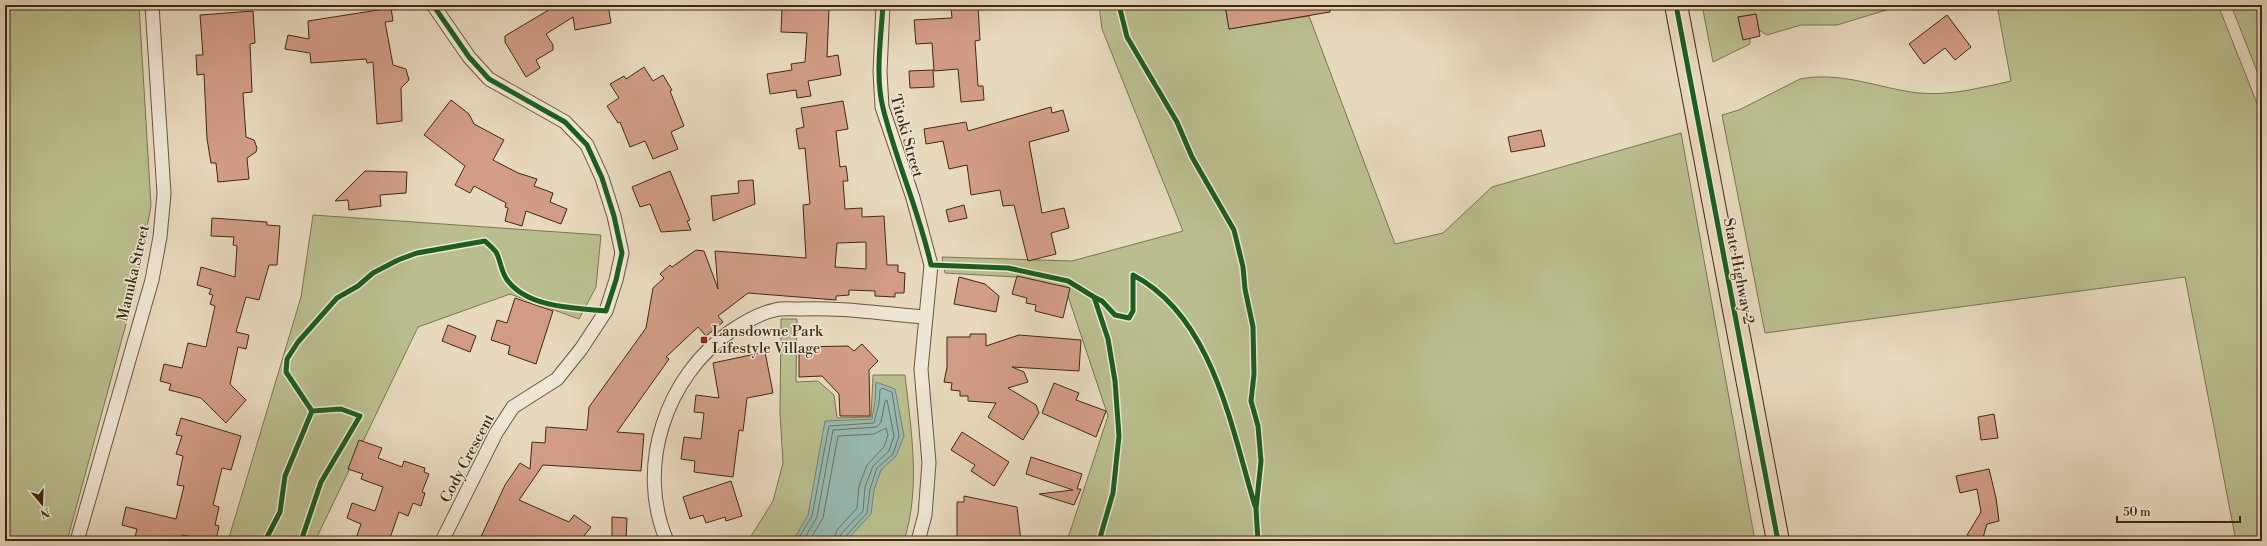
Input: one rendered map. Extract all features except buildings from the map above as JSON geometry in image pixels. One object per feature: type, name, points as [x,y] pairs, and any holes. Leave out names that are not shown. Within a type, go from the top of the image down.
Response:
[{"type":"highway","name":"State Highway 2","points":[[1676,5],[1778,541]]},
{"type":"street","name":"Manuka Street","points":[[77,541],[152,280],[160,237],[164,194],[152,5]]},
{"type":"street","name":"Cody Crescent","points":[[433,5],[468,57],[489,79],[566,122],[587,145],[607,193],[622,253],[616,280],[606,311],[557,379],[513,407],[496,433],[442,541]]},
{"type":"street","name":"Titoki Street","points":[[883,5],[880,72],[882,107],[927,246],[931,265],[921,369],[928,464],[925,515],[918,541]]},
{"type":"street","points":[[667,541],[662,531],[655,491],[656,452],[665,414],[679,386],[698,362],[719,340],[743,323],[774,310],[818,308],[926,317]]},
{"type":"green space","points":[[5,5],[139,5],[151,206],[135,291],[67,541],[5,541]]},
{"type":"green space","points":[[1099,5],[1225,5],[1229,29],[1309,16],[1395,244],[1443,233],[1492,187],[1681,133],[1755,541],[1067,541],[1108,416],[1068,296],[1016,277],[945,273],[942,257],[1072,261],[1183,231],[1102,29]]},
{"type":"green space","points":[[1702,5],[1903,5],[1837,25],[1801,25],[1767,35],[1759,30],[1756,14],[1738,17],[1743,39],[1750,38],[1750,44],[1713,62]]},
{"type":"green space","points":[[1997,5],[2218,5],[2262,116],[2262,541],[2236,541],[2185,277],[1765,333],[1722,115],[1739,110],[1800,79],[1815,77],[1830,77],[1859,81],[1903,91],[1930,94],[1965,91],[2011,81]]},
{"type":"green space","points":[[2231,5],[2262,5],[2262,84]]},
{"type":"green space","points":[[313,215],[601,235],[596,287],[579,319],[510,294],[418,327],[315,541],[228,541],[301,297]]},
{"type":"green space","points":[[781,319],[797,319],[796,382],[818,381],[834,395],[837,418],[871,417],[873,375],[905,375],[912,437],[913,479],[909,521],[904,541],[748,541],[773,501],[783,463],[780,413]]},
{"type":"water","points":[[876,382],[895,389],[904,436],[896,456],[881,470],[874,490],[871,514],[846,541],[793,541],[808,515],[825,421],[872,419]]},
{"type":"cycle path","points":[[312,411],[286,372],[287,359],[298,342],[337,298],[358,286],[373,273],[398,260],[417,253],[485,241],[496,252],[502,271],[508,281],[517,290],[540,302],[581,309],[606,311],[616,280],[622,253],[614,216],[602,178],[587,145],[565,122],[489,79],[469,57],[433,5]]},
{"type":"cycle path","points":[[883,5],[879,57],[879,83],[883,108],[931,265],[1008,268],[1068,281],[1094,297],[1108,339],[1115,381],[1119,436],[1113,493],[1099,541]]},
{"type":"cycle path","points":[[1119,5],[1127,37],[1177,122],[1192,157],[1234,230],[1243,267],[1245,289],[1253,327],[1254,374],[1251,401],[1258,426],[1261,461],[1256,509],[1258,541]]},
{"type":"cycle path","points":[[1676,5],[1778,541]]},
{"type":"cycle path","points":[[1094,297],[1102,301],[1115,315],[1129,318],[1133,311],[1133,275],[1160,294],[1182,318],[1200,346],[1215,377],[1227,409],[1255,506]]},
{"type":"cycle path","points":[[301,541],[321,482],[360,416],[341,409],[312,411]]},
{"type":"cycle path","points":[[265,541],[280,512],[285,476],[312,411]]},
{"type":"place","name":"Lansdowne Park Lifestyle Village","points":[[704,340]]}]
